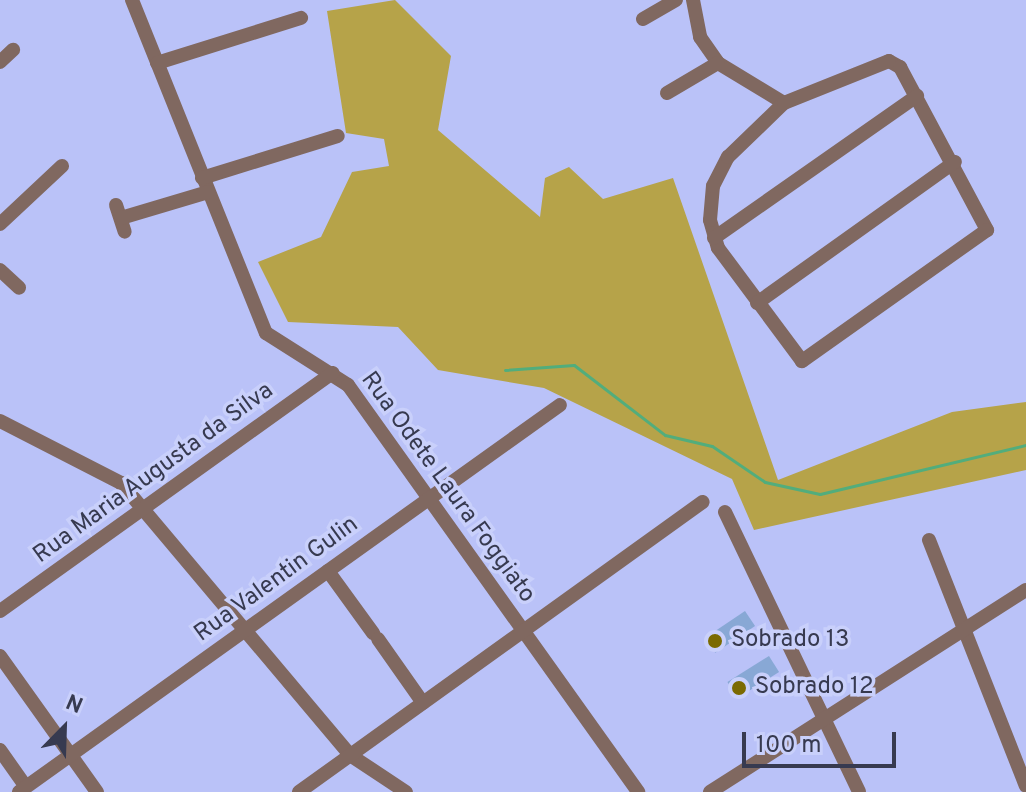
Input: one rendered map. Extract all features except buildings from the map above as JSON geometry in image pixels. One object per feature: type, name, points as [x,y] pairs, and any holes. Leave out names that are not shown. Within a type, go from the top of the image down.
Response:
[{"type":"street","name":"Rua Odete Laura Foggiato","points":[[132,0],[266,333],[333,373],[429,499],[638,792]]},
{"type":"street","points":[[643,19],[676,0]]},
{"type":"street","points":[[693,0],[700,37],[718,63],[784,103]]},
{"type":"street","points":[[157,63],[301,18]]},
{"type":"street","points":[[0,62],[13,50]]},
{"type":"street","points":[[889,61],[917,96],[987,218],[984,234],[807,360],[794,356],[714,238],[709,205],[719,171],[784,103],[889,61]]},
{"type":"street","points":[[667,93],[718,63]]},
{"type":"street","points":[[714,238],[917,96]]},
{"type":"street","points":[[121,218],[338,136]]},
{"type":"street","points":[[757,303],[955,162]]},
{"type":"street","points":[[0,224],[62,166]]},
{"type":"street","points":[[0,270],[19,288]]},
{"type":"street","name":"Rua Maria Augusta da Silva","points":[[0,611],[333,373]]},
{"type":"street","name":"Rua Valentin Gulin","points":[[22,789],[560,405]]},
{"type":"street","points":[[0,421],[102,470],[145,507],[350,755],[406,792]]},
{"type":"street","points":[[299,792],[703,502]]},
{"type":"street","points":[[725,512],[859,792]]},
{"type":"street","points":[[929,540],[1026,786]]},
{"type":"street","points":[[328,571],[423,703]]},
{"type":"street","points":[[710,792],[1026,590]]},
{"type":"street","points":[[0,656],[97,792]]},
{"type":"street","points":[[0,750],[22,789]]},
{"type":"shaded area","points":[[395,0],[451,56],[438,130],[540,217],[545,178],[569,167],[603,199],[673,178],[778,480],[952,412],[1026,402],[1026,470],[754,530],[732,479],[544,388],[438,370],[398,327],[288,322],[258,262],[321,237],[352,172],[389,166],[384,139],[346,133],[327,11]]},
{"type":"waterway","points":[[505,370],[574,365],[665,435],[712,446],[765,482],[820,494],[1026,445]]},
{"type":"place","name":"Sobrado 13","points":[[715,641]]},
{"type":"place","name":"Sobrado 12","points":[[739,688]]}]
